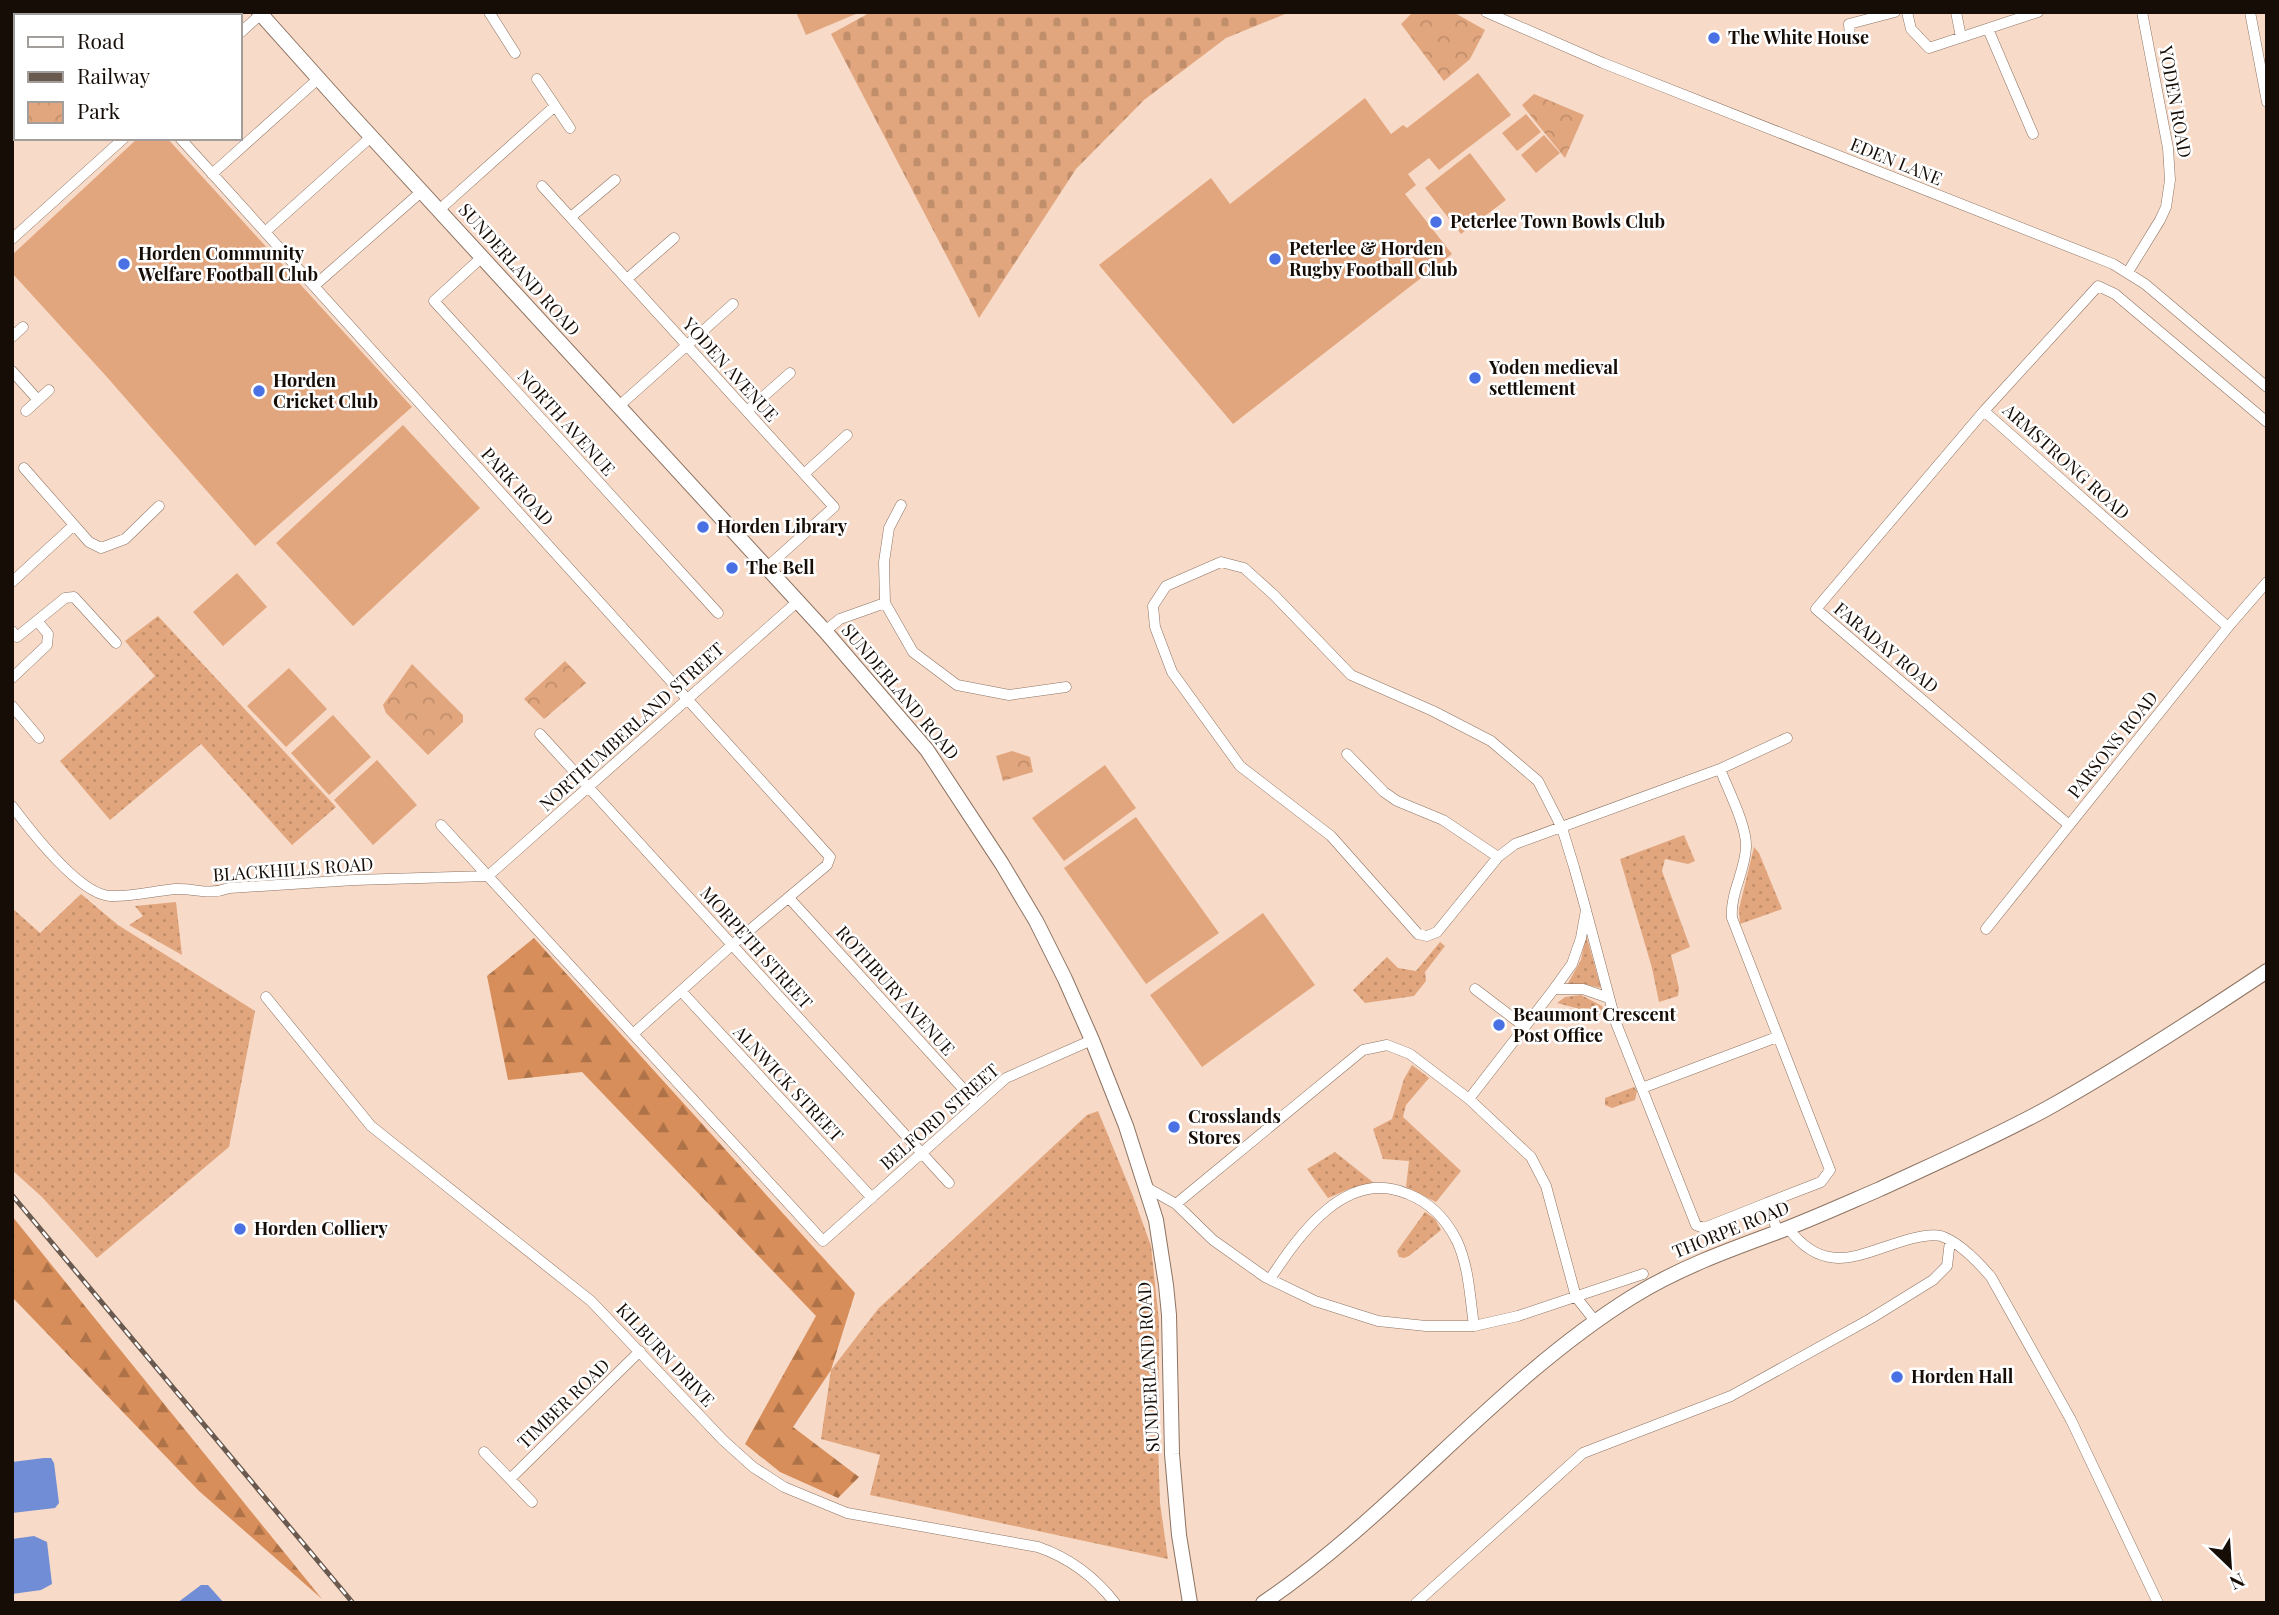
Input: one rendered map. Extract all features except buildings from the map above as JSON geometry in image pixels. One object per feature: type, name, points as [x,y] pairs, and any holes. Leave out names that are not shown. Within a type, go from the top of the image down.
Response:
[{"type":"main road","name":"SUNDERLAND ROAD","points":[[260,13],[481,258],[825,631],[927,750],[1035,920],[1092,1040],[1126,1126],[1156,1220],[1170,1315],[1172,1454],[1179,1535],[1190,1603]]},
{"type":"main road","name":"THORPE ROAD","points":[[1263,1603],[1339,1547],[1532,1372],[1595,1321],[1672,1274],[1704,1259],[1783,1230],[1965,1150],[2048,1107],[2178,1031],[2267,971]]},
{"type":"street","points":[[489,12],[515,53]]},
{"type":"street","name":"EDEN LANE","points":[[1486,12],[1615,68],[2113,264],[2128,272],[2267,387]]},
{"type":"street","points":[[1850,36],[1849,24],[1895,12]]},
{"type":"street","points":[[1907,12],[1910,29],[1929,48],[2038,12]]},
{"type":"street","points":[[1956,12],[1961,37]]},
{"type":"street","name":"YODEN ROAD","points":[[2128,272],[2166,206],[2171,169],[2142,12]]},
{"type":"street","points":[[2249,12],[2264,64],[2267,102]]},
{"type":"street","points":[[242,31],[260,13]]},
{"type":"street","points":[[1988,29],[2033,134]]},
{"type":"street","points":[[212,174],[318,79]]},
{"type":"street","points":[[537,79],[570,128]]},
{"type":"street","points":[[439,210],[555,106]]},
{"type":"street","points":[[265,232],[372,136]]},
{"type":"street","points":[[12,240],[122,140]]},
{"type":"street","name":"PARK ROAD","points":[[182,140],[830,857],[827,865],[789,898]]},
{"type":"street","points":[[571,218],[615,180]]},
{"type":"street","name":"YODEN AVENUE","points":[[542,186],[834,507],[766,568]]},
{"type":"street","points":[[314,286],[421,192]]},
{"type":"street","points":[[627,279],[674,238]]},
{"type":"street","name":"NORTH AVENUE","points":[[481,258],[434,301],[718,613]]},
{"type":"street","name":"ARMSTRONG ROAD","points":[[2228,627],[1984,411],[2098,286],[2115,294],[2267,422]]},
{"type":"street","points":[[618,407],[733,304]]},
{"type":"street","points":[[12,337],[23,327]]},
{"type":"street","points":[[12,371],[38,400]]},
{"type":"street","points":[[747,411],[790,373]]},
{"type":"street","points":[[26,411],[49,390]]},
{"type":"street","name":"FARADAY ROAD","points":[[1984,411],[1816,609],[2069,825]]},
{"type":"street","points":[[804,474],[847,435]]},
{"type":"street","points":[[24,468],[89,542],[101,548],[125,539],[159,506]]},
{"type":"street","points":[[901,505],[889,528],[884,562],[885,603],[913,652],[957,685],[1009,695],[1066,687]]},
{"type":"street","points":[[12,582],[74,525]]},
{"type":"street","points":[[1720,769],[1746,836],[1746,849],[1731,906],[1732,918],[1830,1170],[1821,1182],[1704,1227],[1696,1225],[1642,1088],[1609,998],[1562,828],[1538,781],[1491,741],[1433,711],[1351,676],[1274,595],[1244,568],[1221,562],[1182,578],[1166,586],[1153,606],[1155,627],[1172,672],[1240,766],[1331,836],[1418,934],[1427,936],[1437,932],[1497,857],[1515,844],[1562,828],[1720,769],[1787,738]]},
{"type":"street","name":"PARSONS ROAD","points":[[1986,929],[2267,582]]},
{"type":"street","points":[[12,631],[18,637],[65,598],[74,597],[116,643]]},
{"type":"street","name":"NORTHUMBERLAND STREET","points":[[488,876],[797,602]]},
{"type":"street","points":[[825,631],[840,619],[885,603]]},
{"type":"street","points":[[12,678],[47,645],[48,634],[38,622]]},
{"type":"street","points":[[12,706],[38,738]]},
{"type":"street","name":"MORPETH STREET","points":[[540,734],[949,1183]]},
{"type":"street","points":[[1348,754],[1384,792],[1397,801],[1443,820],[1497,857]]},
{"type":"street","name":"BLACKHILLS ROAD","points":[[12,806],[41,845],[91,890],[108,896],[179,889],[214,893],[229,888],[354,880],[488,876]]},
{"type":"street","points":[[441,825],[633,1034],[732,944],[789,898]]},
{"type":"street","name":"ROTHBURY AVENUE","points":[[789,898],[976,1104]]},
{"type":"street","points":[[1469,1099],[1572,964],[1581,938],[1586,910]]},
{"type":"street","points":[[1475,989],[1525,1027]]},
{"type":"street","points":[[1554,989],[1583,989],[1609,998]]},
{"type":"street","name":"ALNWICK STREET","points":[[681,991],[872,1198]]},
{"type":"street","name":"KILBURN DRIVE","points":[[266,997],[371,1126],[590,1301],[723,1440],[767,1478],[847,1513],[1038,1547],[1059,1554],[1096,1581],[1115,1603]]},
{"type":"street","name":"BELFORD STREET","points":[[633,1034],[823,1241],[1006,1078],[1092,1040]]},
{"type":"street","points":[[1642,1088],[1777,1037]]},
{"type":"street","points":[[1176,1204],[1363,1050],[1387,1045],[1410,1054],[1469,1099],[1531,1157],[1546,1186],[1576,1297],[1595,1321]]},
{"type":"street","points":[[1146,1187],[1176,1204],[1213,1240],[1270,1279],[1315,1301],[1378,1321],[1426,1326],[1474,1326],[1518,1317],[1643,1274]]},
{"type":"street","points":[[1270,1279],[1310,1224],[1336,1202],[1363,1189],[1396,1189],[1422,1199],[1442,1216],[1457,1242],[1467,1276],[1474,1326]]},
{"type":"street","points":[[1767,1203],[1783,1230],[1804,1247],[1823,1255],[1841,1259],[1858,1257],[1922,1236],[1939,1235],[1950,1241],[1991,1277],[2071,1420],[2158,1603]]},
{"type":"street","points":[[1416,1603],[1583,1453],[1731,1396],[1870,1319],[1933,1280],[1947,1266],[1950,1241]]},
{"type":"street","name":"TIMBER ROAD","points":[[510,1479],[640,1352]]},
{"type":"street","points":[[484,1451],[532,1502]]},
{"type":"green space","points":[[796,12],[857,12],[858,13],[806,35]]},
{"type":"green space","points":[[871,12],[1290,12],[1226,38],[1144,100],[1076,169],[979,318],[831,34]]},
{"type":"green space","points":[[1413,12],[1453,12],[1485,30],[1470,59],[1444,81],[1401,24]]},
{"type":"green space","name":"Peterlee & Horden Rugby Football Club","points":[[1478,73],[1511,115],[1439,170],[1429,158],[1408,174],[1416,185],[1405,194],[1452,254],[1233,424],[1099,265],[1211,178],[1230,204],[1365,98],[1391,134],[1403,125],[1407,128]]},
{"type":"green space","points":[[1534,94],[1584,115],[1565,158],[1522,105]]},
{"type":"green space","points":[[1526,114],[1541,132],[1517,151],[1502,133]]},
{"type":"green space","points":[[1544,135],[1560,153],[1536,173],[1521,155]]},
{"type":"green space","points":[[136,140],[169,140],[412,407],[255,546],[12,273],[12,255]]},
{"type":"green space","points":[[1470,153],[1506,200],[1461,234],[1425,188]]},
{"type":"green space","points":[[403,425],[480,508],[353,626],[276,543]]},
{"type":"green space","points":[[237,573],[267,607],[223,646],[193,612]]},
{"type":"green space","points":[[158,616],[336,807],[292,845],[201,744],[110,820],[60,761],[155,676],[125,641]]},
{"type":"green space","points":[[565,661],[586,683],[544,719],[524,699]]},
{"type":"green space","points":[[412,664],[463,715],[463,722],[428,755],[386,713],[383,705]]},
{"type":"green space","points":[[289,668],[327,709],[286,747],[247,706]]},
{"type":"green space","points":[[333,715],[371,757],[329,795],[291,753]]},
{"type":"green space","points":[[1012,751],[1030,757],[1033,772],[1003,781],[996,756]]},
{"type":"green space","points":[[377,760],[417,805],[373,845],[334,800]]},
{"type":"green space","points":[[1105,765],[1136,808],[1064,861],[1032,818]]},
{"type":"green space","points":[[1136,817],[1219,933],[1146,984],[1064,868]]},
{"type":"green space","points":[[1684,835],[1695,861],[1688,864],[1665,859],[1662,871],[1690,947],[1671,955],[1679,988],[1678,996],[1659,1002],[1652,968],[1620,859]]},
{"type":"green space","points":[[1754,847],[1782,909],[1740,924],[1739,909]]},
{"type":"green space","points":[[81,894],[118,925],[255,1011],[229,1147],[97,1258],[42,1197],[12,1170],[12,908],[40,933]]},
{"type":"green space","points":[[176,902],[182,955],[129,925],[143,916],[135,906]]},
{"type":"green space","points":[[1263,913],[1315,985],[1202,1067],[1150,995]]},
{"type":"green space","points":[[1586,935],[1601,988],[1583,984],[1567,985],[1581,960]]},
{"type":"green space","points":[[534,938],[855,1293],[831,1370],[793,1427],[859,1477],[838,1498],[780,1472],[745,1444],[816,1316],[582,1072],[508,1080],[487,976]]},
{"type":"green space","points":[[1440,942],[1445,946],[1425,972],[1426,981],[1414,996],[1365,1003],[1353,990],[1387,957],[1398,968],[1416,971]]},
{"type":"green space","points":[[1581,995],[1602,1006],[1606,1016],[1557,1003],[1565,997]]},
{"type":"green space","points":[[1412,1065],[1429,1078],[1406,1105],[1403,1117],[1461,1171],[1436,1202],[1406,1187],[1409,1161],[1383,1159],[1373,1129],[1392,1119],[1404,1079]]},
{"type":"green space","points":[[1634,1087],[1637,1091],[1635,1100],[1612,1108],[1605,1105],[1605,1098]]},
{"type":"green space","points":[[1098,1111],[1151,1246],[1159,1321],[1160,1503],[1168,1559],[870,1495],[880,1455],[821,1439],[831,1370],[878,1309],[1087,1115]]},
{"type":"green space","points":[[1335,1152],[1374,1183],[1328,1198],[1307,1169]]},
{"type":"green space","points":[[1425,1212],[1435,1219],[1441,1230],[1409,1256],[1399,1257],[1397,1251]]},
{"type":"green space","points":[[12,1216],[322,1599],[199,1491],[12,1297]]},
{"type":"water","points":[[51,1458],[54,1463],[59,1503],[55,1508],[12,1513],[12,1462]]},
{"type":"water","points":[[34,1536],[47,1542],[52,1584],[41,1590],[12,1594],[12,1539]]},
{"type":"water","points":[[201,1585],[208,1585],[224,1603],[177,1603]]},
{"type":"railway","points":[[12,1195],[353,1603]]},
{"type":"place","name":"The White House","points":[[1714,38]]},
{"type":"place","name":"Peterlee Town Bowls Club","points":[[1436,222]]},
{"type":"place","name":"Peterlee & Horden Rugby Football Club","points":[[1275,259]]},
{"type":"place","name":"Horden Community Welfare Football Club","points":[[124,264]]},
{"type":"place","name":"Yoden medieval settlement","points":[[1475,378]]},
{"type":"place","name":"Horden Cricket Club","points":[[259,391]]},
{"type":"place","name":"Horden Library","points":[[703,527]]},
{"type":"place","name":"The Bell","points":[[732,568]]},
{"type":"place","name":"Beaumont Crescent Post Office","points":[[1499,1025]]},
{"type":"place","name":"Crosslands Stores","points":[[1174,1127]]},
{"type":"place","name":"Horden Colliery","points":[[240,1229]]},
{"type":"place","name":"Horden Hall","points":[[1897,1377]]}]
